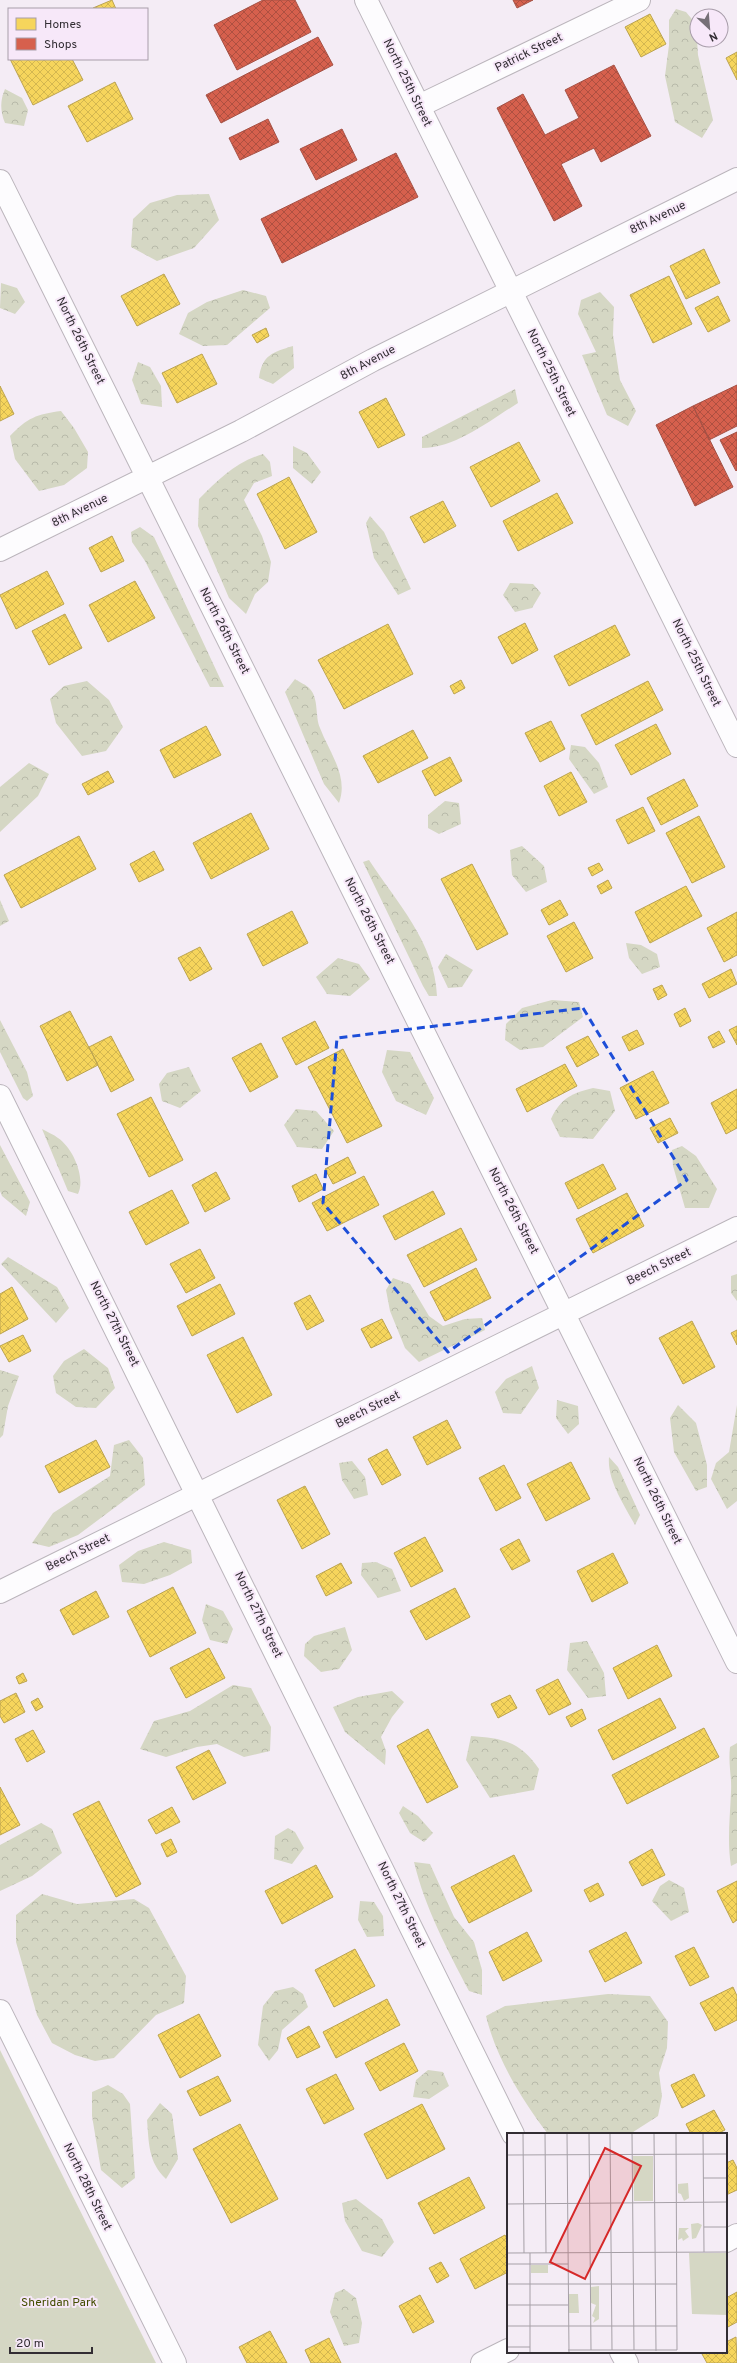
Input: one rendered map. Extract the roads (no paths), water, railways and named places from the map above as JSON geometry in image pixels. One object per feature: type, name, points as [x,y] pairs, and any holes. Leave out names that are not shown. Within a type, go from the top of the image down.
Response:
[{"type":"street","name":"North 25th Street","points":[[366,0],[737,746]]},
{"type":"street","name":"Patrick Street","points":[[419,106],[639,0]]},
{"type":"street","name":"8th Avenue","points":[[0,550],[147,478],[510,291],[737,179]]},
{"type":"street","name":"North 26th Street","points":[[0,181],[737,1662]]},
{"type":"street","name":"North 27th Street","points":[[0,1096],[513,2133]]},
{"type":"street","name":"Beech Street","points":[[0,1592],[737,1228]]},
{"type":"street","name":"North 28th Street","points":[[0,2010],[175,2363]]},
{"type":"street","points":[[727,2240],[737,2235]]},
{"type":"street","points":[[482,2363],[507,2350]]},
{"type":"street","points":[[622,2353],[627,2363]]},
{"type":"park label","name":"Sheridan Park","points":[[59,2303]]}]
